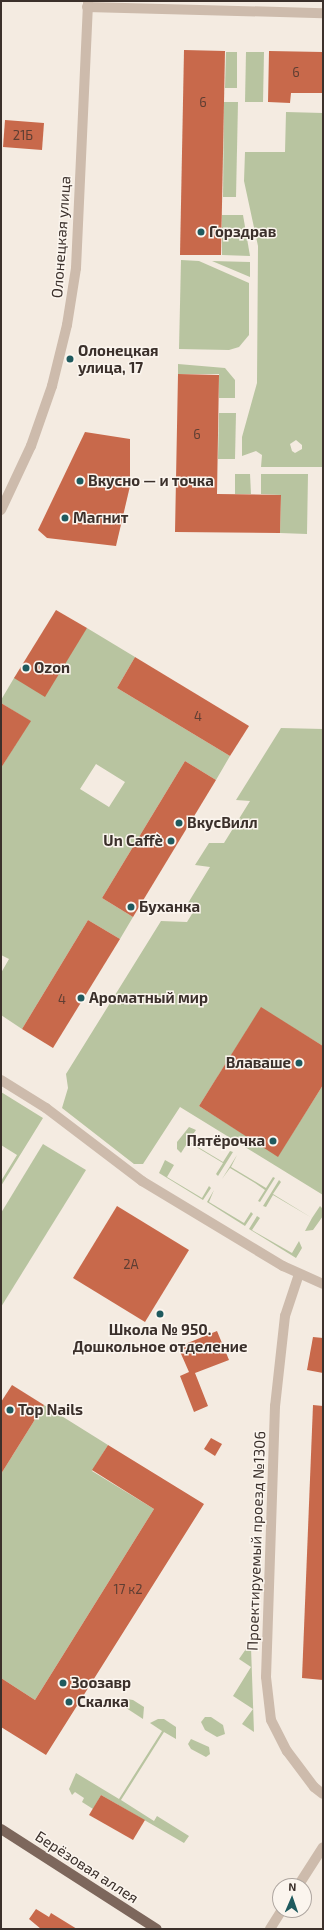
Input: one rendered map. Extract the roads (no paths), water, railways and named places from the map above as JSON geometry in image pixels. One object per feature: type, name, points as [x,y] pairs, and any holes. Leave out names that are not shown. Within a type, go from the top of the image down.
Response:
[{"type":"main road","name":"Берёзовая аллея","points":[[1,1829],[157,1929]]},
{"type":"street","points":[[87,4],[323,13]]},
{"type":"street","name":"Олонецкая улица","points":[[1,510],[36,431],[52,386],[67,325],[76,268],[87,4]]},
{"type":"street","points":[[1,1080],[46,1108],[142,1182],[299,1274],[323,1284]]},
{"type":"street","name":"Проектируемый проезд №1306","points":[[299,1274],[285,1316],[275,1406],[266,1677],[271,1720],[284,1745],[314,1787],[323,1794]]},
{"type":"street","points":[[303,1878],[323,1847]]},
{"type":"street","points":[[270,1929],[277,1918]]},
{"type":"place","name":"Горздрав","points":[[201,232]]},
{"type":"place","name":"Олонецкая улица, 17","points":[[70,359]]},
{"type":"place","name":"Вкусно — и точка","points":[[80,481]]},
{"type":"place","name":"Магнит","points":[[65,518]]},
{"type":"place","name":"Ozon","points":[[26,668]]},
{"type":"place","name":"ВкусВилл","points":[[179,823]]},
{"type":"place","name":"Un Caffè","points":[[171,841]]},
{"type":"place","name":"Буханка","points":[[131,907]]},
{"type":"place","name":"Ароматный мир","points":[[81,998]]},
{"type":"place","name":"Влаваше","points":[[299,1063]]},
{"type":"place","name":"Пятёрочка","points":[[273,1141]]},
{"type":"place","name":"Школа № 950. Дошкольное отделение","points":[[160,1314]]},
{"type":"place","name":"Top Nails","points":[[10,1410]]},
{"type":"place","name":"Зоозавр","points":[[63,1683]]},
{"type":"place","name":"Скалка","points":[[69,1702]]}]
